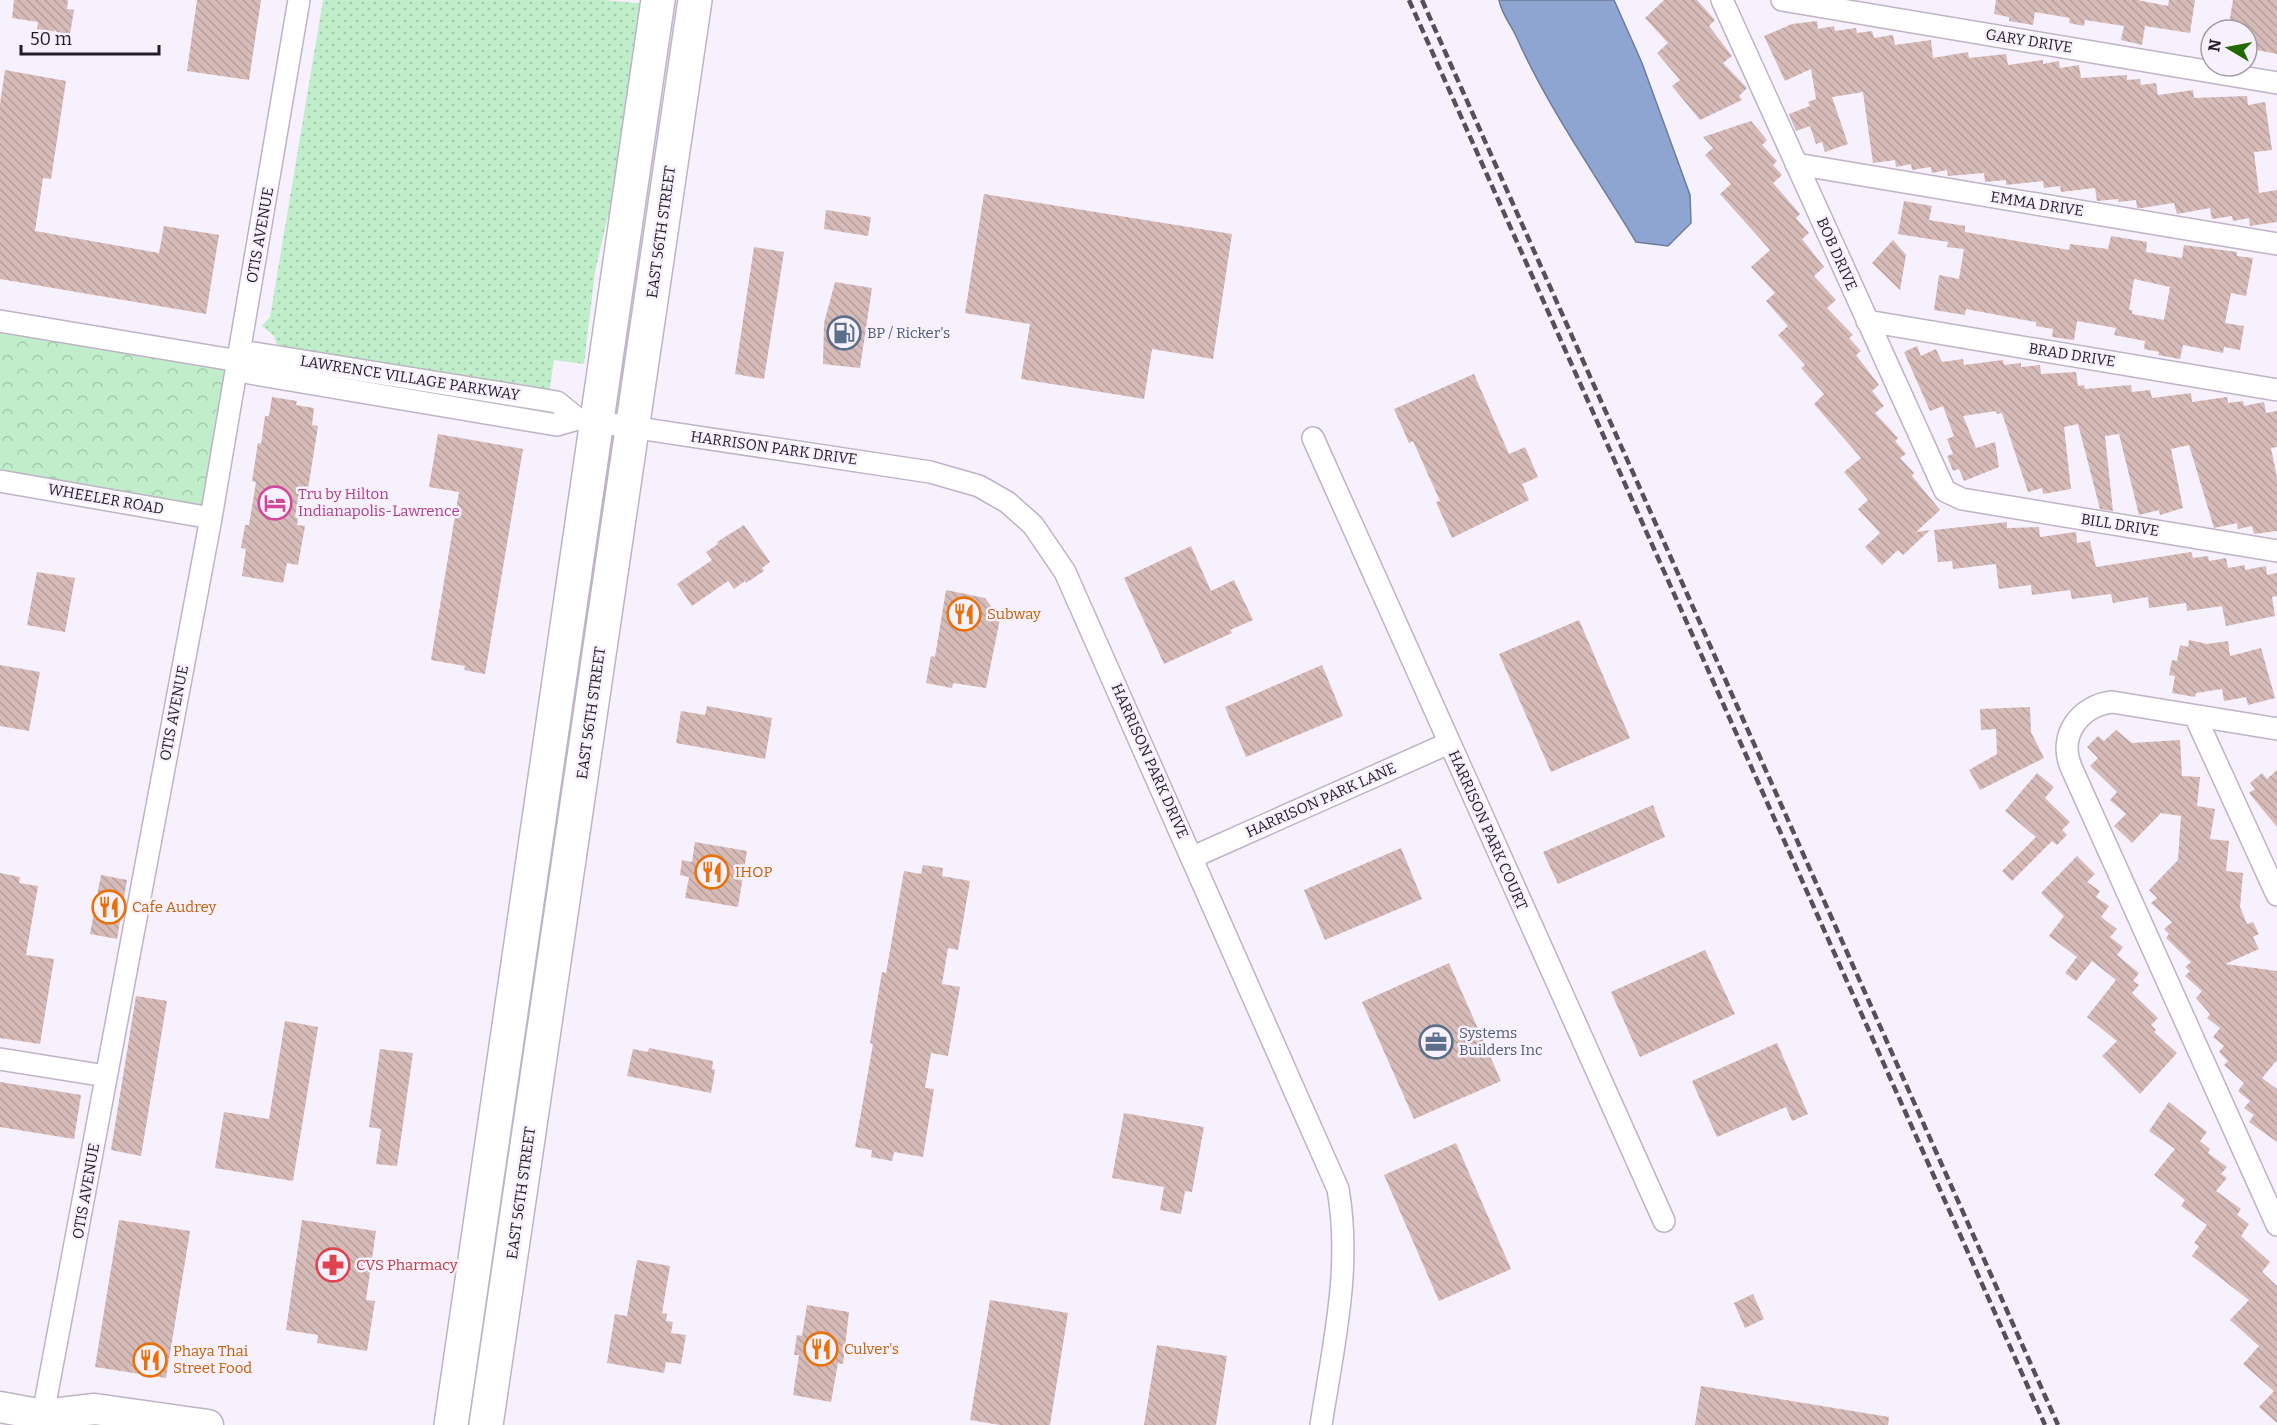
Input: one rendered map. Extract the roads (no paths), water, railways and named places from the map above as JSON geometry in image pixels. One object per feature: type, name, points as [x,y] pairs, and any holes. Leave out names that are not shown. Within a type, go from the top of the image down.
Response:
[{"type":"main road","name":"EAST 56TH STREET","points":[[451,1425],[540,814],[604,423],[658,0]]},
{"type":"main road","points":[[667,190],[670,82],[679,0]]},
{"type":"main road","name":"EAST 56TH STREET","points":[[486,1425],[555,959],[604,423],[667,190],[695,0]]},
{"type":"main road","points":[[540,814],[549,832],[551,860],[542,946],[555,959]]},
{"type":"main road","points":[[509,1030],[521,1033],[525,1041],[517,1106],[520,1124],[529,1136]]},
{"type":"street","name":"OTIS AVENUE","points":[[48,1422],[106,1076],[211,518],[299,0]]},
{"type":"street","name":"BOB DRIVE","points":[[1722,0],[1940,483],[1950,494],[1962,499]]},
{"type":"street","name":"GARY DRIVE","points":[[1782,0],[2277,83]]},
{"type":"street","name":"EMMA DRIVE","points":[[1796,164],[2277,244]]},
{"type":"street","name":"LAWRENCE VILLAGE PARKWAY","points":[[0,321],[238,361],[254,353],[557,402],[604,423]]},
{"type":"street","name":"BRAD DRIVE","points":[[1867,321],[2277,390]]},
{"type":"street","name":"HARRISON PARK DRIVE","points":[[604,423],[930,472],[980,486],[1022,513],[1065,572],[1193,856],[1338,1189],[1344,1238],[1344,1270],[1321,1425]]},
{"type":"street","name":"HARRISON PARK COURT","points":[[1313,438],[1664,1221]]},
{"type":"street","name":"WHEELER ROAD","points":[[0,481],[211,518]]},
{"type":"street","name":"BILL DRIVE","points":[[1962,499],[2277,551]]},
{"type":"street","points":[[2277,729],[2121,703],[2100,704],[2086,711],[2074,723],[2067,745],[2067,758],[2277,1225]]},
{"type":"street","points":[[2195,716],[2277,895]]},
{"type":"street","name":"HARRISON PARK LANE","points":[[1193,856],[1449,743]]},
{"type":"street","points":[[0,1059],[106,1076]]},
{"type":"street","points":[[0,1407],[48,1422],[95,1409],[208,1425]]},
{"type":"water","points":[[1499,0],[1614,0],[1642,63],[1690,195],[1691,223],[1668,246],[1636,242],[1542,89],[1504,15]]},
{"type":"railway","points":[[1409,0],[2045,1425]]},
{"type":"railway","points":[[1422,0],[2058,1425]]},
{"type":"place","name":"BP / Ricker's","points":[[844,333]]},
{"type":"place","name":"Tru by Hilton Indianapolis-Lawrence","points":[[275,503]]},
{"type":"place","name":"Subway","points":[[964,614]]},
{"type":"place","name":"IHOP","points":[[712,872]]},
{"type":"place","name":"Cafe Audrey","points":[[109,907]]},
{"type":"place","name":"Systems Builders Inc","points":[[1436,1042]]},
{"type":"place","name":"CVS Pharmacy","points":[[333,1265]]},
{"type":"place","name":"Culver's","points":[[821,1349]]},
{"type":"place","name":"Phaya Thai Street Food","points":[[150,1360]]}]
